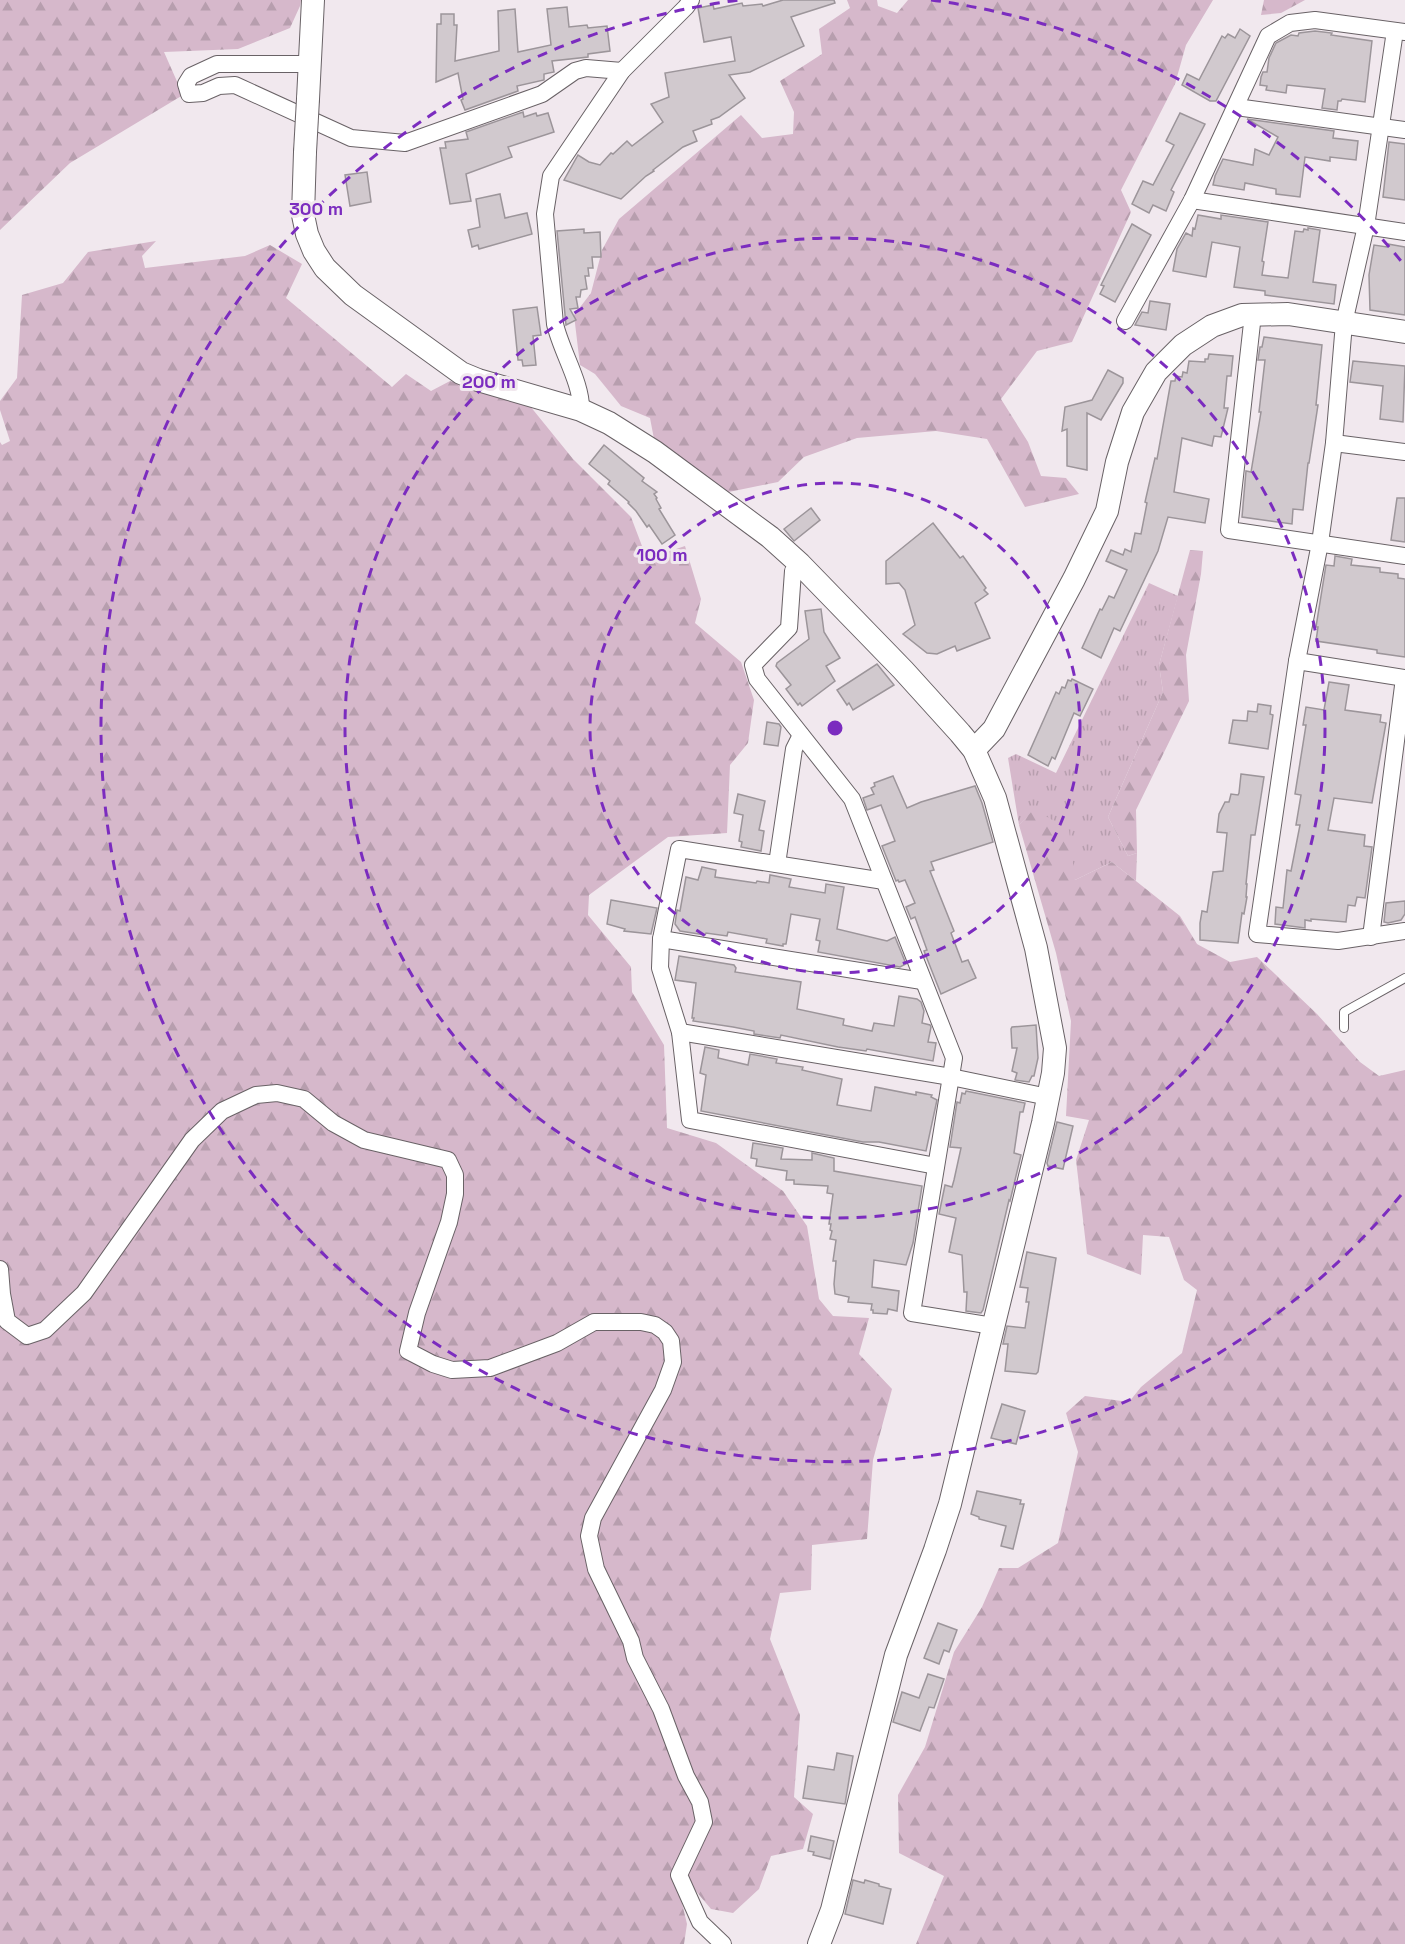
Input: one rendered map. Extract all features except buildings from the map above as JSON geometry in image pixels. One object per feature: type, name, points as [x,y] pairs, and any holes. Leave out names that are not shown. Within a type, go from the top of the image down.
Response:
[{"type":"street","points":[[313,0],[303,215],[307,234],[325,268],[353,295],[461,374],[581,410],[609,423],[655,452],[770,537],[800,564],[910,677],[974,750],[995,798],[1036,948],[1055,1048],[1048,1097],[950,1504],[896,1655],[832,1910],[819,1944]]},
{"type":"street","points":[[581,410],[581,399],[555,324],[544,214],[551,176],[622,71],[691,0]]},
{"type":"street","points":[[1125,321],[1192,200],[1268,36],[1290,23],[1314,20],[1400,31],[1381,127],[1366,226],[1344,323],[1334,443],[1320,543],[1297,661],[1257,934],[1338,941],[1405,931]]},
{"type":"street","points":[[309,64],[217,64],[191,76],[186,84],[189,94],[203,93],[219,86],[235,85],[351,138],[405,143],[542,94],[575,71],[586,68],[622,71]]},
{"type":"street","points":[[1236,107],[1405,130]]},
{"type":"street","points":[[1192,200],[1405,232]]},
{"type":"street","points":[[1253,314],[1230,530],[1405,556]]},
{"type":"street","points":[[974,750],[994,729],[1074,579],[1107,511],[1117,462],[1133,412],[1156,372],[1183,345],[1212,326],[1242,315],[1253,314],[1288,314],[1405,332]]},
{"type":"street","points":[[1334,443],[1405,452]]},
{"type":"street","points":[[800,564],[793,571],[789,628],[753,665],[757,679],[852,799],[954,1058],[912,1313],[993,1326]]},
{"type":"street","points":[[1297,661],[1404,678],[1371,937]]},
{"type":"street","points":[[777,864],[794,749],[801,735]]},
{"type":"street","points":[[884,882],[679,849],[661,939],[660,968],[680,1032],[690,1120],[936,1166]]},
{"type":"street","points":[[661,939],[922,981]]},
{"type":"street","points":[[680,1032],[951,1077],[1048,1097]]},
{"type":"street","points":[[0,1269],[7,1321],[27,1336],[45,1330],[84,1293],[192,1140],[222,1112],[256,1095],[277,1093],[304,1099],[333,1123],[364,1140],[448,1160],[455,1175],[455,1194],[449,1222],[417,1313],[408,1351],[433,1364],[452,1370],[490,1368],[557,1343],[594,1322],[640,1322],[655,1325],[665,1332],[671,1341],[673,1362],[663,1390],[593,1518],[589,1536],[597,1569],[631,1641],[635,1658],[661,1709],[686,1776],[700,1802],[704,1822],[679,1875],[700,1922],[723,1944]]},
{"type":"lane","points":[[1344,1028],[1344,1012],[1405,978]]},
{"type":"green space","points":[[0,0],[301,0],[290,28],[238,49],[164,52],[183,95],[70,163],[0,230]]},
{"type":"green space","points":[[847,0],[877,0],[878,6],[897,13],[908,0],[1213,0],[1186,45],[1175,84],[1121,190],[1131,212],[1072,342],[1037,351],[1001,399],[1028,442],[1041,476],[1066,478],[1079,494],[1025,507],[987,439],[936,431],[857,438],[804,457],[778,482],[724,493],[654,439],[650,418],[621,406],[595,374],[580,365],[574,315],[591,293],[602,250],[619,219],[741,115],[762,138],[793,134],[794,112],[780,81],[822,54],[819,29],[850,8]]},
{"type":"green space","points":[[1264,0],[1305,0],[1281,13],[1261,15]]},
{"type":"green space","points":[[156,241],[142,256],[145,268],[245,256],[270,245],[302,264],[286,298],[392,387],[406,374],[431,391],[450,381],[530,406],[573,459],[631,517],[642,546],[664,553],[685,546],[701,599],[695,623],[741,662],[754,700],[748,743],[730,765],[727,833],[668,837],[589,895],[588,915],[631,967],[632,992],[664,1045],[667,1128],[716,1143],[783,1191],[807,1226],[819,1299],[833,1316],[869,1318],[859,1354],[892,1389],[873,1460],[867,1539],[812,1545],[811,1590],[780,1593],[770,1639],[800,1715],[794,1797],[813,1814],[803,1849],[771,1856],[759,1889],[733,1913],[711,1909],[695,1890],[681,1899],[687,1924],[684,1944],[0,1944],[0,442],[2,445],[10,441],[0,410],[0,401],[17,378],[22,295],[63,283],[88,252]]},
{"type":"green space","points":[[1190,550],[1203,551],[1186,655],[1189,701],[1136,810],[1137,853],[1128,856],[1108,817],[1163,692],[1159,665]]},
{"type":"green space","points":[[1149,583],[1178,596],[1159,665],[1163,692],[1108,817],[1128,856],[1137,853],[1136,881],[1112,862],[1075,880],[1034,810],[1019,825],[1008,758],[1016,754],[1056,773]]},
{"type":"green space","points":[[1034,809],[1069,830],[1075,880],[1112,862],[1180,916],[1197,944],[1230,962],[1257,957],[1317,1014],[1360,1062],[1379,1076],[1405,1070],[1405,1944],[916,1944],[944,1876],[899,1853],[898,1795],[925,1747],[954,1652],[982,1607],[999,1568],[1018,1568],[1058,1543],[1078,1452],[1066,1413],[1085,1396],[1129,1402],[1141,1387],[1182,1353],[1197,1290],[1184,1280],[1169,1237],[1143,1235],[1141,1275],[1087,1254],[1076,1160],[1089,1120],[1066,1116],[1071,1021],[1056,953],[1019,825]]}]
